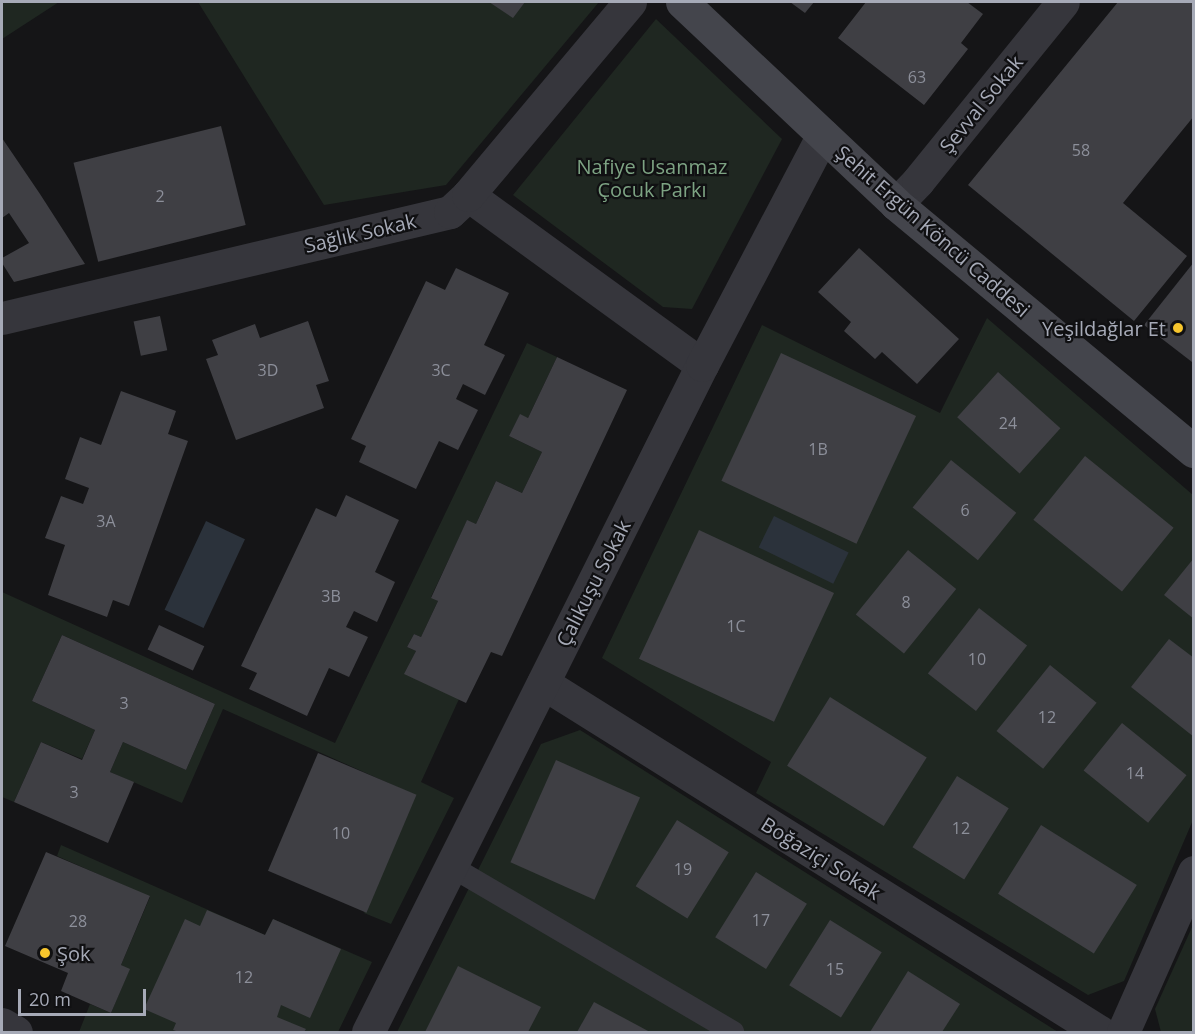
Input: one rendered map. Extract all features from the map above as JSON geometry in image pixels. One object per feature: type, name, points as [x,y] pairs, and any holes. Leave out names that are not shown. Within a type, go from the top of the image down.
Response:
[{"type":"street","name":"Sağlık Sokak","points":[[2,318],[450,212],[468,195],[630,2]]},
{"type":"street","name":"Şehit Ergün Köncü Caddesi","points":[[682,2],[896,204],[1190,441]]},
{"type":"street","name":"Şevval Sokak","points":[[896,204],[918,181],[1063,2]]},
{"type":"street","name":"Çalıkuşu Sokak","points":[[368,1032],[702,364],[823,135]]},
{"type":"street","points":[[468,195],[702,364]]},
{"type":"street","name":"Boğaziçi Sokak","points":[[543,683],[1100,1032]]},
{"type":"street","points":[[1123,1032],[1194,872]]},
{"type":"street","points":[[2,1024],[16,1032]]},
{"type":"lane","points":[[452,867],[733,1032]]},
{"type":"green space","points":[[2,2],[59,2],[2,39]]},
{"type":"green space","points":[[198,2],[599,2],[446,185],[324,205]]},
{"type":"green space","name":"Nafiye Usanmaz Çocuk Parkı","points":[[656,19],[782,139],[692,309],[663,307],[513,195]]},
{"type":"green space","points":[[987,318],[1193,495],[1193,820],[1124,981],[1088,995],[756,793],[771,762],[602,658],[762,325],[940,413]]},
{"type":"green space","points":[[527,343],[557,357],[528,418],[520,415],[509,436],[542,452],[522,493],[496,481],[476,524],[467,521],[431,597],[438,601],[421,637],[414,634],[407,647],[416,651],[405,674],[459,699],[421,782],[454,798],[391,924],[364,913],[415,795],[223,709],[182,803],[110,772],[123,742],[186,770],[215,704],[62,635],[32,701],[95,730],[82,759],[41,742],[14,802],[2,797],[2,592],[335,743]]},
{"type":"green space","points":[[580,730],[1058,1032],[397,1032],[541,744]]},
{"type":"green space","points":[[61,845],[265,935],[273,919],[372,962],[338,1032],[79,1032],[90,1004],[111,1013],[129,970],[121,965],[150,897],[57,856]]},
{"type":"green space","points":[[1193,925],[1193,1032],[1161,1032],[1155,1009]]},
{"type":"shaded area","points":[[774,516],[849,552],[833,584],[759,547]]},
{"type":"shaded area","points":[[206,521],[245,539],[204,628],[165,610]]},
{"type":"building","points":[[489,2],[525,2],[513,18]]},
{"type":"building","points":[[790,2],[814,2],[805,13]]},
{"type":"building","points":[[866,2],[967,2],[983,14],[961,43],[968,49],[924,105],[838,38]]},
{"type":"building","points":[[1118,2],[1194,2],[1194,116],[1123,203],[1187,256],[1134,321],[968,185]]},
{"type":"building","points":[[221,126],[246,225],[98,262],[74,163]]},
{"type":"building","points":[[2,138],[85,264],[14,282],[2,263],[2,258],[29,243],[9,213],[2,218]]},
{"type":"building","points":[[859,248],[959,339],[917,384],[882,352],[875,359],[844,331],[851,322],[818,292]]},
{"type":"building","points":[[1194,262],[1194,360],[1192,362],[1144,325]]},
{"type":"building","points":[[456,268],[509,293],[484,345],[505,355],[485,395],[463,384],[456,399],[478,410],[458,450],[439,441],[416,489],[359,462],[366,446],[351,439],[426,281],[445,290]]},
{"type":"building","points":[[160,316],[167,350],[141,356],[134,322]]},
{"type":"building","points":[[308,321],[329,381],[316,385],[324,408],[236,440],[206,359],[218,355],[212,340],[255,324],[260,338]]},
{"type":"building","points":[[781,353],[916,416],[856,544],[721,481]]},
{"type":"building","points":[[557,357],[627,390],[502,656],[491,652],[466,703],[404,674],[416,651],[407,647],[414,634],[421,637],[438,601],[431,598],[467,520],[476,524],[496,481],[522,493],[542,452],[509,436],[520,414],[528,418]]},
{"type":"building","points":[[998,372],[1060,428],[1020,474],[957,417]]},
{"type":"building","points":[[121,391],[176,411],[168,434],[188,441],[129,606],[113,600],[107,617],[48,595],[65,545],[45,538],[61,496],[83,504],[89,488],[65,479],[80,437],[101,445]]},
{"type":"building","points":[[1085,456],[1174,528],[1122,591],[1033,520]]},
{"type":"building","points":[[951,460],[1016,513],[978,560],[913,507]]},
{"type":"building","points":[[346,495],[399,520],[375,572],[395,582],[377,622],[354,611],[346,627],[368,637],[349,677],[329,668],[307,716],[249,689],[257,673],[241,666],[316,508],[336,517]]},
{"type":"building","points":[[699,530],[834,593],[774,722],[639,659]]},
{"type":"building","points":[[908,550],[956,589],[904,654],[856,615]]},
{"type":"building","points":[[1194,558],[1194,619],[1164,595]]},
{"type":"building","points":[[979,608],[1027,646],[976,711],[928,673]]},
{"type":"building","points":[[159,625],[204,646],[193,671],[148,649]]},
{"type":"building","points":[[62,635],[215,704],[186,770],[123,742],[110,772],[134,782],[108,843],[14,802],[41,742],[82,760],[95,730],[32,701]]},
{"type":"building","points":[[1169,639],[1194,658],[1194,737],[1131,687]]},
{"type":"building","points":[[1050,665],[1097,703],[1043,769],[997,731]]},
{"type":"building","points":[[830,697],[927,757],[884,826],[787,766]]},
{"type":"building","points":[[1122,723],[1187,775],[1148,823],[1084,770]]},
{"type":"building","points":[[318,753],[416,795],[366,913],[268,871]]},
{"type":"building","points":[[556,760],[640,797],[594,900],[510,862]]},
{"type":"building","points":[[957,776],[1009,808],[964,880],[912,847]]},
{"type":"building","points":[[677,820],[729,852],[687,918],[636,886]]},
{"type":"building","points":[[1041,825],[1137,885],[1094,954],[998,894]]},
{"type":"building","points":[[46,852],[150,896],[121,965],[130,969],[111,1013],[61,991],[68,973],[5,946]]},
{"type":"building","points":[[756,872],[807,904],[766,969],[715,937]]},
{"type":"building","points":[[207,910],[265,935],[273,919],[341,949],[310,1018],[281,1005],[277,1017],[306,1029],[304,1032],[179,1032],[173,1030],[176,1023],[144,1009],[185,919],[200,926]]},
{"type":"building","points":[[830,920],[882,952],[841,1018],[789,985]]},
{"type":"building","points":[[458,966],[541,1007],[528,1032],[425,1032]]},
{"type":"building","points":[[908,971],[960,1004],[942,1032],[870,1032]]},
{"type":"building","points":[[594,1002],[650,1032],[577,1032]]},
{"type":"place","name":"Yeşildağlar Et","points":[[1178,328]]},
{"type":"place","name":"Şok","points":[[45,953]]}]
